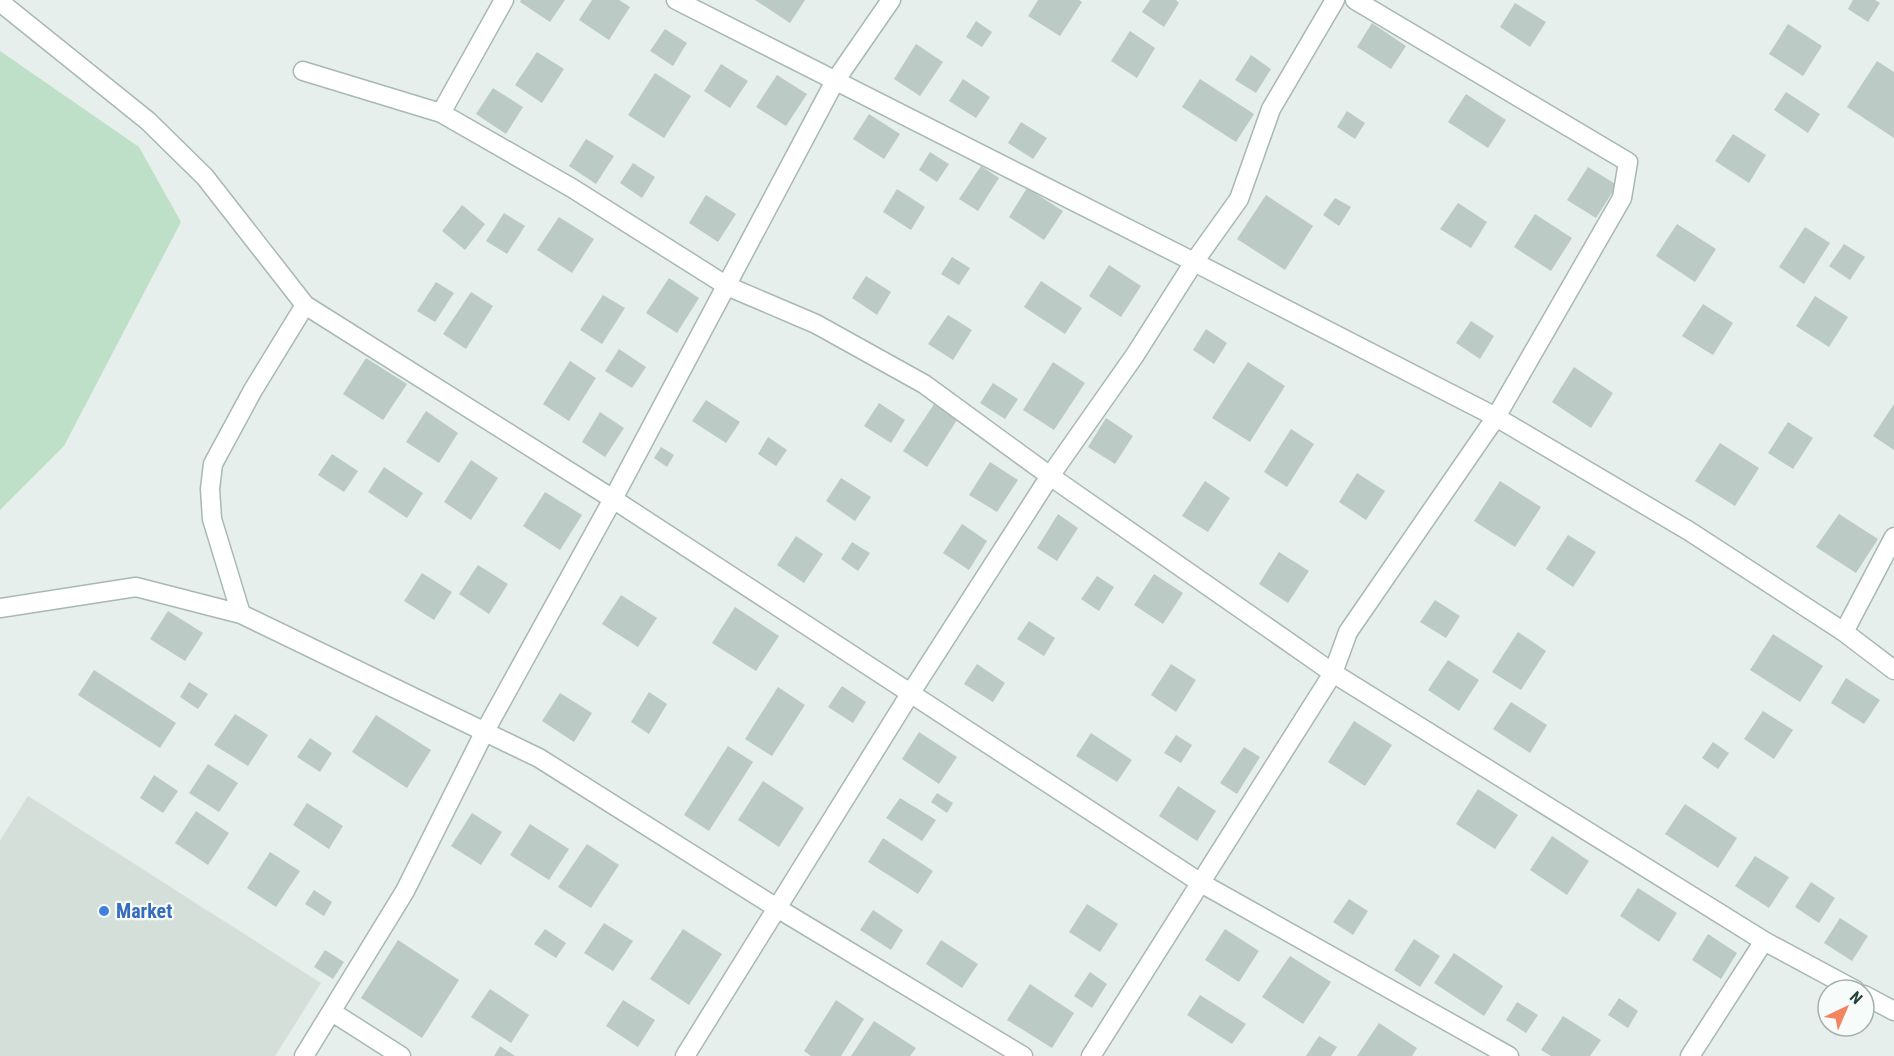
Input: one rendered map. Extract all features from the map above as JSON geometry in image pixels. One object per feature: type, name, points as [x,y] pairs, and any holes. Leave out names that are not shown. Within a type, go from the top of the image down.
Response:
[{"type":"street","points":[[441,113],[504,0]]},
{"type":"street","points":[[676,0],[1496,417],[1689,531],[1844,632],[1894,670]]},
{"type":"street","points":[[304,1056],[405,891],[485,731],[613,499],[835,81],[891,0]]},
{"type":"street","points":[[685,1056],[910,694],[1050,476],[1135,356],[1194,262],[1239,199],[1271,109],[1335,0]]},
{"type":"street","points":[[1091,1056],[1334,673],[1348,632],[1496,417],[1623,198],[1628,162],[1355,0]]},
{"type":"street","points":[[0,2],[148,121],[197,169],[305,304],[613,499],[1201,883],[1509,1056]]},
{"type":"street","points":[[303,71],[441,113],[572,188],[727,286],[816,324],[924,384],[1050,476],[1334,673],[1764,941],[1833,978]]},
{"type":"street","points":[[241,614],[212,519],[210,489],[213,464],[253,390],[305,304]]},
{"type":"street","points":[[1844,632],[1894,537]]},
{"type":"street","points":[[0,608],[136,587],[241,614],[539,758],[777,908],[1023,1056]]},
{"type":"street","points":[[1690,1056],[1764,941]]},
{"type":"street","points":[[1876,1001],[1894,1011]]},
{"type":"street","points":[[332,1012],[401,1056]]},
{"type":"shaded area","name":"Market","points":[[28,796],[321,983],[275,1056],[0,1056],[0,840]]},
{"type":"green space","points":[[0,51],[139,147],[181,222],[64,446],[0,510]]},
{"type":"building","points":[[521,0],[565,0],[550,22],[520,2]]},
{"type":"building","points":[[592,0],[619,0],[630,7],[609,40],[579,20]]},
{"type":"building","points":[[755,0],[805,0],[790,23]]},
{"type":"building","points":[[1038,0],[1079,0],[1082,2],[1060,36],[1028,16]]},
{"type":"building","points":[[1150,0],[1176,0],[1179,3],[1164,27],[1142,12]]},
{"type":"building","points":[[1853,0],[1875,0],[1880,3],[1868,22],[1848,9]]},
{"type":"building","points":[[1515,3],[1546,22],[1530,47],[1500,27]]},
{"type":"building","points":[[976,21],[992,32],[982,47],[966,37]]},
{"type":"building","points":[[1372,23],[1406,46],[1391,69],[1357,47]]},
{"type":"building","points":[[1788,24],[1822,46],[1803,76],[1769,54]]},
{"type":"building","points":[[665,29],[687,43],[673,66],[650,51]]},
{"type":"building","points":[[1130,31],[1155,48],[1137,78],[1111,61]]},
{"type":"building","points":[[916,44],[943,62],[920,96],[894,79]]},
{"type":"building","points":[[537,52],[564,69],[542,103],[515,85]]},
{"type":"building","points":[[1251,55],[1271,69],[1256,93],[1235,80]]},
{"type":"building","points":[[1877,61],[1894,72],[1894,138],[1847,107]]},
{"type":"building","points":[[721,64],[748,81],[730,108],[704,91]]},
{"type":"building","points":[[655,73],[691,96],[664,138],[628,115]]},
{"type":"building","points":[[777,75],[807,94],[786,126],[756,107]]},
{"type":"building","points":[[963,79],[990,97],[976,118],[949,101]]},
{"type":"building","points":[[1200,79],[1254,114],[1236,142],[1182,107]]},
{"type":"building","points":[[493,88],[523,107],[506,134],[476,114]]},
{"type":"building","points":[[1786,92],[1820,114],[1808,133],[1774,110]]},
{"type":"building","points":[[1466,94],[1506,120],[1488,148],[1448,122]]},
{"type":"building","points":[[1347,111],[1365,123],[1355,139],[1337,127]]},
{"type":"building","points":[[869,114],[900,134],[884,159],[853,139]]},
{"type":"building","points":[[1021,122],[1047,138],[1033,159],[1008,143]]},
{"type":"building","points":[[1733,134],[1766,155],[1749,183],[1715,161]]},
{"type":"building","points":[[586,139],[614,156],[596,184],[569,166]]},
{"type":"building","points":[[930,152],[949,164],[937,182],[919,170]]},
{"type":"building","points":[[633,163],[655,177],[642,198],[620,183]]},
{"type":"building","points":[[981,166],[999,178],[978,211],[959,199]]},
{"type":"building","points":[[1588,167],[1617,185],[1596,218],[1567,200]]},
{"type":"building","points":[[1027,188],[1063,211],[1044,240],[1009,217]]},
{"type":"building","points":[[897,189],[925,207],[911,230],[883,212]]},
{"type":"building","points":[[706,195],[736,214],[718,242],[689,223]]},
{"type":"building","points":[[1266,195],[1313,226],[1285,270],[1237,239]]},
{"type":"building","points":[[1335,198],[1351,207],[1339,226],[1323,215]]},
{"type":"building","points":[[1458,203],[1487,222],[1471,248],[1440,229]]},
{"type":"building","points":[[462,205],[485,224],[465,250],[442,231]]},
{"type":"building","points":[[504,213],[525,226],[507,254],[486,241]]},
{"type":"building","points":[[1535,214],[1572,238],[1551,271],[1514,247]]},
{"type":"building","points":[[559,217],[594,239],[572,273],[537,250]]},
{"type":"building","points":[[1677,224],[1716,249],[1695,282],[1656,256]]},
{"type":"building","points":[[1805,227],[1830,243],[1804,284],[1779,267]]},
{"type":"building","points":[[1844,244],[1865,257],[1850,280],[1829,266]]},
{"type":"building","points":[[952,257],[970,268],[959,285],[941,274]]},
{"type":"building","points":[[1109,265],[1141,286],[1121,317],[1089,296]]},
{"type":"building","points":[[866,276],[891,292],[877,315],[852,298]]},
{"type":"building","points":[[669,278],[699,298],[677,333],[646,313]]},
{"type":"building","points":[[1041,281],[1082,308],[1065,334],[1024,307]]},
{"type":"building","points":[[436,282],[454,293],[435,322],[417,311]]},
{"type":"building","points":[[471,292],[493,306],[466,349],[443,334]]},
{"type":"building","points":[[603,295],[625,308],[602,344],[580,330]]},
{"type":"building","points":[[1815,296],[1848,317],[1829,347],[1796,326]]},
{"type":"building","points":[[1703,304],[1733,323],[1713,355],[1682,336]]},
{"type":"building","points":[[948,315],[972,330],[953,360],[928,344]]},
{"type":"building","points":[[1471,321],[1494,336],[1480,359],[1456,343]]},
{"type":"building","points":[[1206,329],[1227,343],[1214,364],[1193,350]]},
{"type":"building","points":[[619,349],[646,367],[632,388],[605,371]]},
{"type":"building","points":[[366,358],[407,384],[383,420],[343,394]]},
{"type":"building","points":[[570,361],[596,378],[569,421],[543,404]]},
{"type":"building","points":[[1053,362],[1085,383],[1054,430],[1023,410]]},
{"type":"building","points":[[1248,362],[1285,386],[1250,442],[1212,418]]},
{"type":"building","points":[[1574,367],[1613,393],[1591,428],[1552,402]]},
{"type":"building","points":[[993,383],[1018,399],[1005,419],[980,403]]},
{"type":"building","points":[[706,400],[740,422],[726,443],[692,421]]},
{"type":"building","points":[[879,403],[905,420],[891,443],[864,426]]},
{"type":"building","points":[[934,404],[957,420],[927,467],[903,451]]},
{"type":"building","points":[[1894,404],[1894,450],[1873,436]]},
{"type":"building","points":[[426,411],[458,433],[439,463],[406,442]]},
{"type":"building","points":[[600,412],[624,428],[605,457],[582,442]]},
{"type":"building","points":[[1106,418],[1133,436],[1115,464],[1088,447]]},
{"type":"building","points":[[1788,422],[1813,438],[1793,469],[1768,453]]},
{"type":"building","points":[[1291,429],[1314,444],[1287,487],[1264,472]]},
{"type":"building","points":[[768,437],[787,450],[776,466],[758,454]]},
{"type":"building","points":[[1720,443],[1759,468],[1735,506],[1695,481]]},
{"type":"building","points":[[661,447],[674,455],[667,467],[654,458]]},
{"type":"building","points":[[332,454],[358,471],[344,492],[318,475]]},
{"type":"building","points":[[471,460],[498,478],[471,520],[444,502]]},
{"type":"building","points":[[990,462],[1018,480],[997,512],[969,495]]},
{"type":"building","points":[[384,467],[423,493],[407,518],[368,492]]},
{"type":"building","points":[[1357,473],[1385,491],[1366,520],[1339,502]]},
{"type":"building","points":[[841,478],[871,497],[855,521],[826,501]]},
{"type":"building","points":[[1205,481],[1230,498],[1208,532],[1182,516]]},
{"type":"building","points":[[1500,481],[1541,507],[1515,547],[1474,521]]},
{"type":"building","points":[[545,492],[582,515],[560,550],[523,526]]},
{"type":"building","points":[[1058,514],[1078,528],[1057,561],[1037,548]]},
{"type":"building","points":[[1839,514],[1878,539],[1856,573],[1816,547]]},
{"type":"building","points":[[962,524],[987,541],[969,570],[943,553]]},
{"type":"building","points":[[1568,535],[1596,552],[1573,587],[1546,569]]},
{"type":"building","points":[[796,536],[823,554],[804,583],[777,565]]},
{"type":"building","points":[[852,542],[870,553],[858,571],[841,559]]},
{"type":"building","points":[[1279,552],[1309,571],[1288,603],[1259,584]]},
{"type":"building","points":[[478,565],[508,584],[489,614],[459,594]]},
{"type":"building","points":[[422,573],[452,592],[434,620],[404,601]]},
{"type":"building","points":[[1154,574],[1183,593],[1163,624],[1134,605]]},
{"type":"building","points":[[1097,576],[1114,587],[1099,611],[1081,599]]},
{"type":"building","points":[[621,595],[657,618],[638,647],[602,624]]},
{"type":"building","points":[[1435,600],[1460,616],[1446,638],[1420,622]]},
{"type":"building","points":[[735,607],[779,636],[756,671],[712,643]]},
{"type":"building","points":[[168,611],[203,633],[185,661],[150,639]]},
{"type":"building","points":[[1029,621],[1055,638],[1044,656],[1017,639]]},
{"type":"building","points":[[1518,632],[1546,651],[1521,690],[1492,672]]},
{"type":"building","points":[[1773,634],[1823,666],[1800,702],[1750,670]]},
{"type":"building","points":[[1448,660],[1479,680],[1459,711],[1428,690]]},
{"type":"building","points":[[977,664],[1005,683],[993,702],[964,684]]},
{"type":"building","points":[[1171,664],[1196,680],[1176,712],[1151,695]]},
{"type":"building","points":[[94,670],[176,723],[160,748],[78,695]]},
{"type":"building","points":[[1846,678],[1880,700],[1864,724],[1831,703]]},
{"type":"building","points":[[189,682],[208,694],[198,709],[180,697]]},
{"type":"building","points":[[842,686],[866,702],[853,723],[828,707]]},
{"type":"building","points":[[778,687],[805,705],[772,756],[745,739]]},
{"type":"building","points":[[649,692],[667,704],[649,734],[631,722]]},
{"type":"building","points":[[560,693],[592,713],[574,742],[542,721]]},
{"type":"building","points":[[1511,702],[1547,725],[1530,753],[1493,729]]},
{"type":"building","points":[[1763,711],[1793,730],[1774,759],[1744,739]]},
{"type":"building","points":[[235,714],[268,735],[248,766],[214,745]]},
{"type":"building","points":[[376,715],[431,750],[407,788],[352,752]]},
{"type":"building","points":[[1354,721],[1392,745],[1365,786],[1328,762]]},
{"type":"building","points":[[919,732],[957,757],[939,784],[902,759]]},
{"type":"building","points":[[1091,733],[1132,760],[1117,782],[1076,756]]},
{"type":"building","points":[[1176,735],[1192,745],[1181,763],[1164,753]]},
{"type":"building","points":[[310,738],[332,753],[320,772],[297,757]]},
{"type":"building","points":[[1713,742],[1729,753],[1718,769],[1702,758]]},
{"type":"building","points":[[728,746],[753,762],[709,831],[684,815]]},
{"type":"building","points":[[1244,747],[1260,757],[1237,794],[1220,783]]},
{"type":"building","points":[[208,764],[238,783],[219,812],[189,793]]},
{"type":"building","points":[[154,775],[178,791],[163,813],[140,798]]},
{"type":"building","points":[[763,781],[804,808],[779,847],[738,820]]},
{"type":"building","points":[[1178,786],[1216,811],[1197,841],[1159,816]]},
{"type":"building","points":[[1478,789],[1518,815],[1495,849],[1456,824]]},
{"type":"building","points":[[937,793],[953,803],[947,813],[931,802]]},
{"type":"building","points":[[900,798],[936,820],[922,841],[886,818]]},
{"type":"building","points":[[307,803],[343,826],[329,849],[293,825]]},
{"type":"building","points":[[1685,804],[1737,838],[1718,868],[1665,834]]},
{"type":"building","points":[[196,811],[229,833],[208,865],[175,843]]},
{"type":"building","points":[[472,813],[502,832],[481,865],[451,846]]},
{"type":"building","points":[[530,824],[569,849],[549,880],[510,855]]},
{"type":"building","points":[[1552,836],[1589,861],[1567,895],[1530,870]]},
{"type":"building","points":[[883,838],[933,871],[918,894],[868,862]]},
{"type":"building","points":[[587,844],[619,865],[591,908],[558,887]]},
{"type":"building","points":[[270,852],[300,871],[276,907],[247,888]]},
{"type":"building","points":[[1755,856],[1789,877],[1769,908],[1735,886]]},
{"type":"building","points":[[1811,882],[1835,898],[1819,923],[1795,907]]},
{"type":"building","points":[[1638,888],[1677,913],[1659,942],[1620,916]]},
{"type":"building","points":[[314,890],[332,902],[324,916],[305,904]]},
{"type":"building","points":[[1349,899],[1368,911],[1353,935],[1333,922]]},
{"type":"building","points":[[1087,904],[1118,924],[1100,952],[1069,932]]},
{"type":"building","points":[[873,910],[903,930],[891,950],[860,930]]},
{"type":"building","points":[[1840,918],[1868,936],[1852,961],[1824,943]]},
{"type":"building","points":[[604,923],[633,941],[613,971],[584,953]]},
{"type":"building","points":[[545,929],[566,943],[556,958],[534,944]]},
{"type":"building","points":[[683,929],[722,954],[689,1005],[650,979]]},
{"type":"building","points":[[1225,929],[1259,951],[1239,982],[1205,960]]},
{"type":"building","points":[[1708,934],[1737,953],[1721,979],[1692,960]]},
{"type":"building","points":[[1414,939],[1440,956],[1420,987],[1394,970]]},
{"type":"building","points":[[398,940],[459,980],[422,1038],[361,998]]},
{"type":"building","points":[[941,940],[978,964],[962,988],[926,964]]},
{"type":"building","points":[[325,950],[344,962],[333,979],[314,967]]},
{"type":"building","points":[[1454,953],[1503,986],[1484,1016],[1434,983]]},
{"type":"building","points":[[1290,956],[1331,982],[1303,1024],[1262,997]]},
{"type":"building","points":[[1090,972],[1107,984],[1092,1008],[1074,996]]},
{"type":"building","points":[[1030,984],[1074,1013],[1052,1048],[1007,1020]]},
{"type":"building","points":[[490,989],[529,1015],[511,1043],[471,1017]]},
{"type":"building","points":[[1200,995],[1246,1024],[1232,1044],[1187,1015]]},
{"type":"building","points":[[1619,998],[1638,1011],[1628,1028],[1608,1015]]},
{"type":"building","points":[[623,1000],[655,1020],[638,1047],[606,1026]]},
{"type":"building","points":[[836,1000],[864,1019],[841,1056],[811,1056],[804,1051]]},
{"type":"building","points":[[1517,1002],[1538,1015],[1526,1033],[1506,1020]]},
{"type":"building","points":[[1563,1016],[1601,1040],[1590,1056],[1551,1056],[1541,1050]]},
{"type":"building","points":[[874,1021],[916,1048],[910,1056],[851,1056]]},
{"type":"building","points":[[1379,1023],[1417,1048],[1412,1056],[1357,1056]]},
{"type":"building","points":[[1319,1036],[1337,1047],[1331,1056],[1306,1056]]},
{"type":"building","points":[[500,1046],[515,1056],[494,1056]]},
{"type":"place","name":"Market","points":[[104,911]]}]
